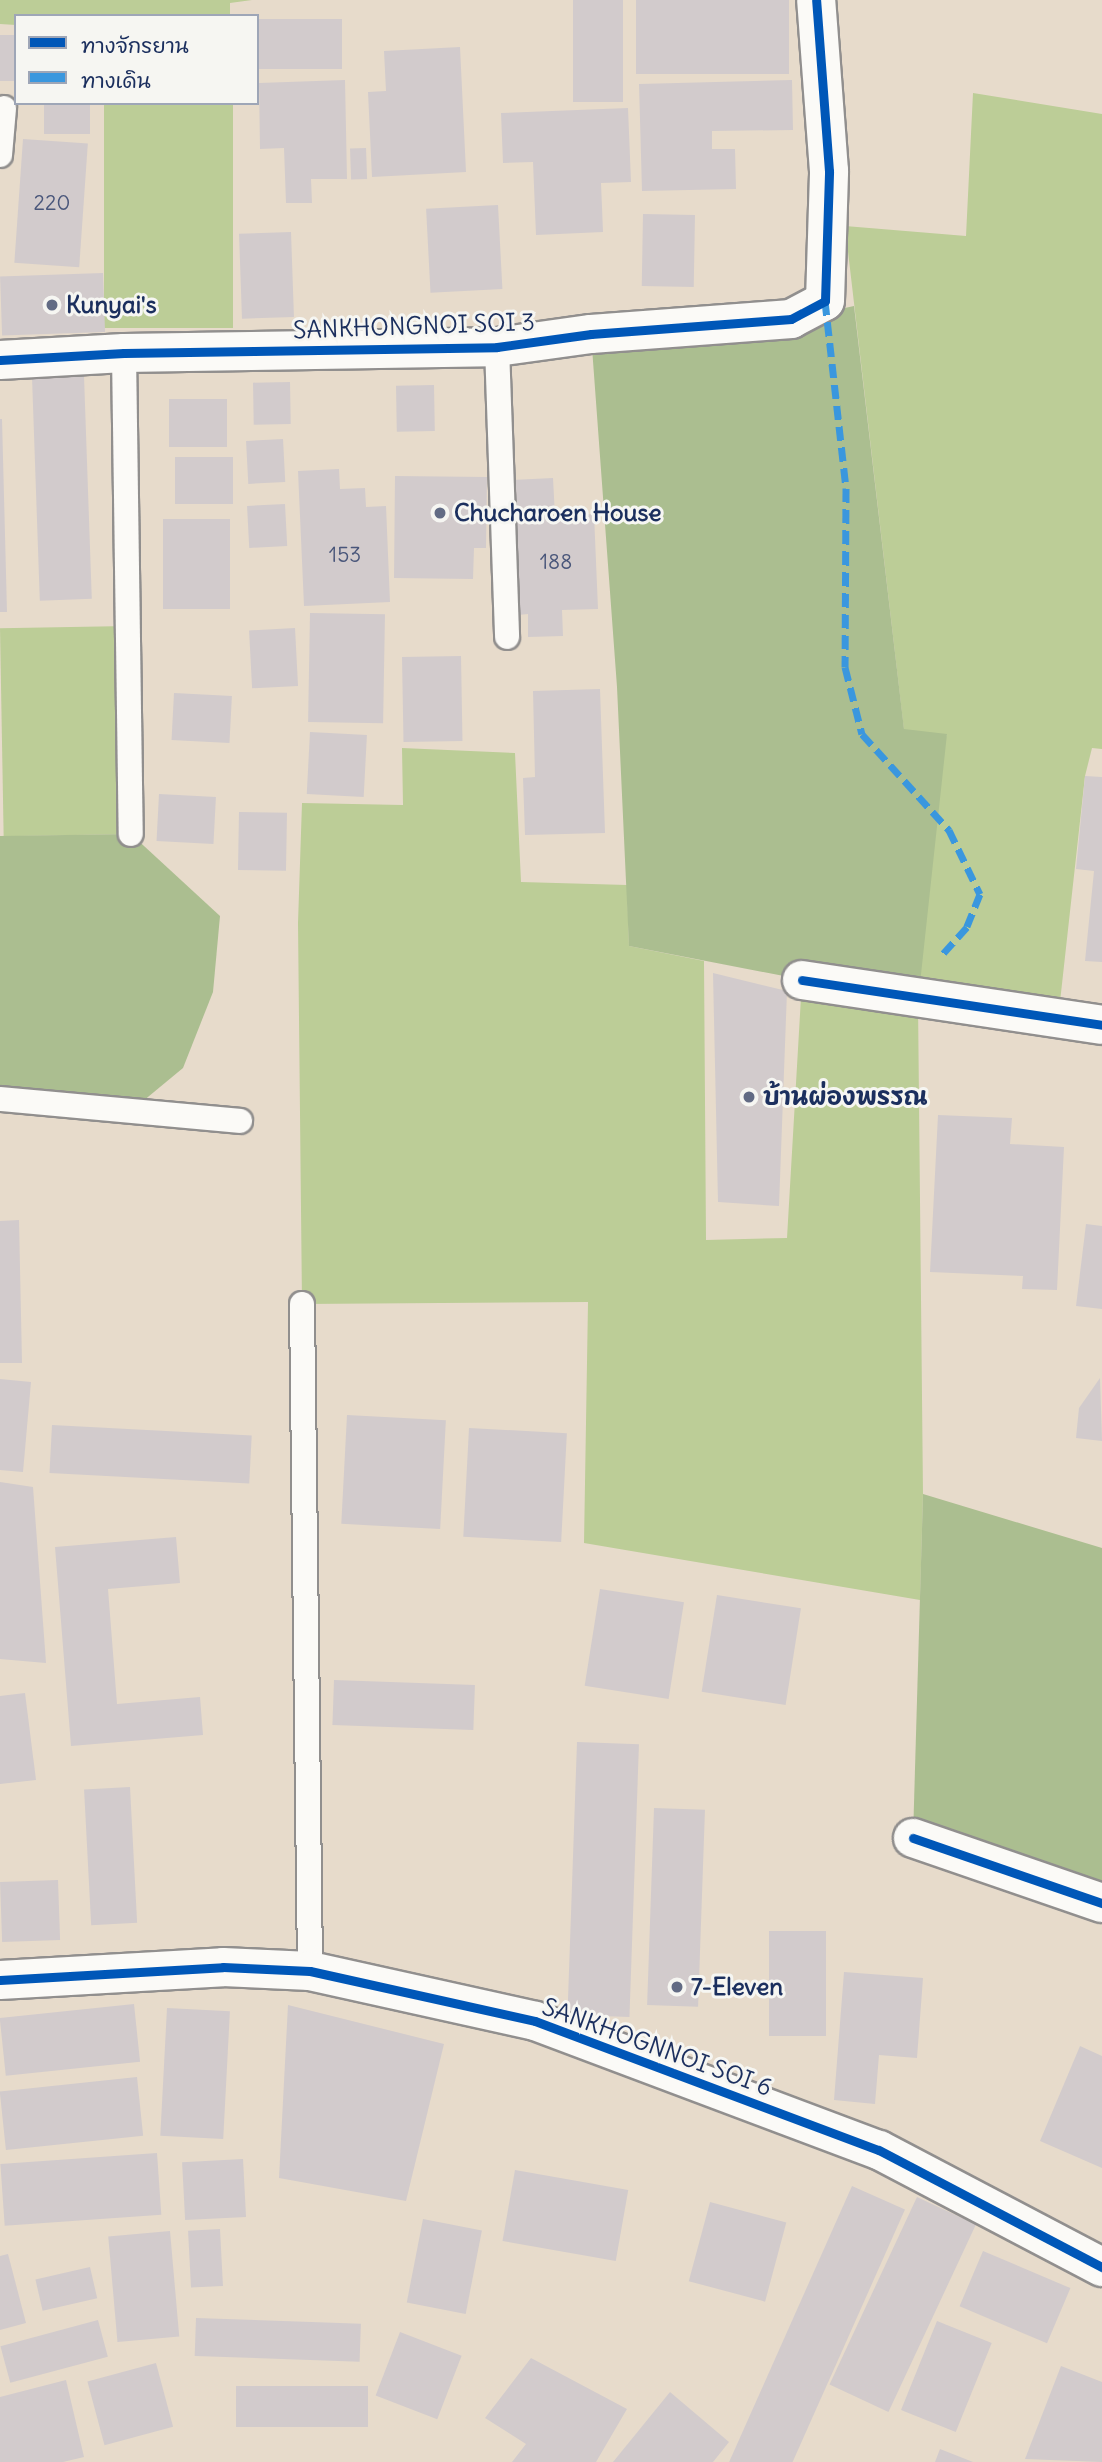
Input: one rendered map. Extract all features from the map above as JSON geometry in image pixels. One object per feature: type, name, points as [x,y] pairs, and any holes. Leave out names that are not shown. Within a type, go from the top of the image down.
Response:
[{"type":"street","name":"SANKHONGNOI SOI 3","points":[[0,360],[124,353],[497,347],[591,334],[791,319],[825,301],[829,171],[816,0]]},
{"type":"street","points":[[802,980],[1102,1025]]},
{"type":"street","points":[[913,1838],[1102,1903]]},
{"type":"street","name":"SANKHOGNNOI SOI 6","points":[[0,1980],[223,1967],[310,1970],[534,2021],[879,2150],[1102,2267]]},
{"type":"lane","points":[[0,155],[4,108]]},
{"type":"lane","points":[[497,347],[507,637]]},
{"type":"lane","points":[[124,353],[131,834]]},
{"type":"lane","points":[[0,1099],[240,1121]]},
{"type":"lane","points":[[302,1304],[310,1970]]},
{"type":"green space","points":[[0,0],[252,0],[230,3],[230,14],[14,14],[14,25],[0,24]]},
{"type":"green space","points":[[973,93],[1102,114],[1102,749],[1092,748],[1085,776],[1058,1020],[918,1002],[923,1494],[920,1600],[584,1543],[588,1302],[302,1304],[298,923],[302,803],[403,805],[402,748],[515,753],[521,882],[627,885],[629,946],[704,961],[706,1240],[787,1238],[802,980],[947,735],[904,730],[845,226],[966,236]]},
{"type":"green space","points":[[104,105],[233,105],[233,328],[104,328]]},
{"type":"green space","points":[[854,306],[904,729],[947,734],[918,1002],[629,946],[617,687],[591,334],[780,322]]},
{"type":"green space","points":[[128,626],[132,834],[4,836],[0,628]]},
{"type":"green space","points":[[131,834],[220,916],[213,992],[183,1068],[131,1111],[0,1099],[0,836]]},
{"type":"green space","points":[[923,1494],[1102,1548],[1102,1903],[913,1838]]},
{"type":"building","points":[[573,0],[623,0],[623,102],[573,102]]},
{"type":"building","points":[[636,0],[789,0],[789,74],[636,74]]},
{"type":"building","points":[[259,19],[342,19],[342,69],[259,69]]},
{"type":"building","points":[[0,35],[14,35],[14,81],[0,81]]},
{"type":"building","points":[[460,47],[466,172],[372,177],[368,92],[386,91],[384,51]]},
{"type":"building","points":[[345,80],[347,179],[311,179],[312,203],[286,203],[284,148],[260,149],[259,83]]},
{"type":"building","points":[[792,80],[793,130],[712,131],[712,149],[735,149],[736,189],[642,191],[639,84]]},
{"type":"building","points":[[44,105],[90,105],[90,134],[44,134]]},
{"type":"building","points":[[628,108],[631,182],[601,183],[603,232],[536,235],[533,162],[503,163],[501,113]]},
{"type":"building","points":[[23,139],[88,144],[79,267],[14,263]]},
{"type":"building","points":[[366,148],[367,179],[351,180],[350,149]]},
{"type":"building","points":[[498,205],[502,289],[430,293],[426,209]]},
{"type":"building","points":[[643,214],[695,215],[694,287],[642,286]]},
{"type":"building","points":[[291,232],[294,317],[242,319],[239,234]]},
{"type":"building","name":"Kunyai's","points":[[103,273],[105,332],[2,336],[0,277]]},
{"type":"building","points":[[84,376],[92,599],[40,601],[32,378]]},
{"type":"building","points":[[290,382],[291,424],[254,425],[253,383]]},
{"type":"building","points":[[434,385],[435,431],[397,432],[396,386]]},
{"type":"building","points":[[169,399],[227,399],[227,447],[169,447]]},
{"type":"building","points":[[2,419],[7,612],[0,612]]},
{"type":"building","points":[[283,439],[285,482],[248,484],[246,441]]},
{"type":"building","points":[[175,457],[233,457],[233,504],[175,504]]},
{"type":"building","points":[[339,469],[340,489],[365,488],[366,507],[386,506],[390,602],[304,606],[298,471]]},
{"type":"building","name":"Chucharoen House","points":[[395,476],[487,477],[486,548],[474,548],[473,579],[394,578]]},
{"type":"building","points":[[553,478],[555,516],[594,514],[598,609],[562,610],[563,636],[528,637],[528,614],[518,615],[512,480]]},
{"type":"building","points":[[285,504],[287,546],[249,548],[247,506]]},
{"type":"building","points":[[163,519],[230,519],[230,609],[163,609]]},
{"type":"building","points":[[310,613],[385,614],[383,723],[308,722]]},
{"type":"building","points":[[295,628],[298,686],[252,688],[249,630]]},
{"type":"building","points":[[461,656],[462,741],[403,742],[402,657]]},
{"type":"building","points":[[600,689],[605,833],[525,835],[523,778],[535,777],[533,691]]},
{"type":"building","points":[[174,693],[232,696],[229,743],[172,740]]},
{"type":"building","points":[[310,732],[367,735],[364,797],[307,794]]},
{"type":"building","points":[[1085,776],[1102,777],[1102,962],[1085,961],[1094,871],[1076,869]]},
{"type":"building","points":[[159,794],[216,797],[213,844],[157,841]]},
{"type":"building","points":[[239,812],[287,813],[286,871],[238,870]]},
{"type":"building","name":"บ้านผ่องพรรณ","points":[[713,973],[787,991],[779,1206],[718,1202]]},
{"type":"building","points":[[938,1115],[1012,1118],[1010,1144],[1064,1147],[1057,1290],[1022,1289],[1023,1276],[930,1272]]},
{"type":"building","points":[[19,1220],[22,1363],[0,1363],[0,1221]]},
{"type":"building","points":[[1086,1224],[1102,1226],[1102,1309],[1076,1306]]},
{"type":"building","points":[[1100,1378],[1102,1441],[1076,1438],[1079,1408]]},
{"type":"building","points":[[0,1379],[31,1382],[23,1472],[0,1470]]},
{"type":"building","points":[[347,1415],[446,1420],[440,1529],[341,1524]]},
{"type":"building","points":[[52,1425],[252,1435],[249,1483],[49,1473]]},
{"type":"building","points":[[469,1428],[567,1433],[561,1542],[463,1537]]},
{"type":"building","points":[[0,1482],[33,1487],[46,1663],[0,1659]]},
{"type":"building","points":[[176,1537],[180,1583],[108,1589],[117,1704],[200,1697],[203,1735],[71,1746],[55,1547]]},
{"type":"building","points":[[600,1589],[684,1602],[669,1699],[585,1686]]},
{"type":"building","points":[[717,1595],[801,1608],[786,1705],[702,1692]]},
{"type":"building","points":[[334,1680],[475,1685],[473,1730],[332,1725]]},
{"type":"building","points":[[25,1693],[36,1780],[0,1784],[0,1696]]},
{"type":"building","points":[[577,1742],[639,1744],[629,2017],[567,2015]]},
{"type":"building","points":[[130,1787],[137,1923],[91,1925],[84,1789]]},
{"type":"building","points":[[654,1808],[705,1810],[698,2007],[647,2005]]},
{"type":"building","points":[[58,1880],[60,1940],[2,1942],[0,1882]]},
{"type":"building","points":[[769,1931],[826,1931],[826,2036],[769,2036]]},
{"type":"building","points":[[844,1972],[923,1978],[917,2058],[879,2055],[875,2104],[834,2100]]},
{"type":"building","points":[[134,2004],[140,2062],[6,2076],[0,2018]]},
{"type":"building","points":[[288,2005],[444,2044],[406,2201],[279,2178]]},
{"type":"building","points":[[167,2008],[230,2011],[223,2139],[160,2136]]},
{"type":"building","points":[[1080,2046],[1102,2056],[1102,2168],[1040,2141]]},
{"type":"building","points":[[137,2077],[143,2136],[6,2150],[0,2091]]},
{"type":"building","points":[[157,2153],[161,2215],[5,2226],[0,2164]]},
{"type":"building","points":[[243,2159],[246,2217],[185,2220],[182,2162]]},
{"type":"building","points":[[515,2170],[628,2190],[616,2261],[502,2241]]},
{"type":"building","points":[[852,2186],[905,2210],[793,2462],[729,2462]]},
{"type":"building","points":[[917,2197],[976,2224],[888,2412],[830,2385]]},
{"type":"building","points":[[710,2202],[786,2222],[765,2302],[689,2281]]},
{"type":"building","points":[[423,2219],[482,2230],[466,2314],[407,2302]]},
{"type":"building","points":[[220,2229],[223,2286],[191,2288],[188,2231]]},
{"type":"building","points":[[170,2231],[179,2337],[117,2342],[108,2236]]},
{"type":"building","points":[[983,2251],[1070,2288],[1047,2343],[960,2306]]},
{"type":"building","points":[[8,2254],[26,2323],[0,2330],[0,2256]]},
{"type":"building","points":[[90,2267],[97,2298],[43,2311],[35,2280]]},
{"type":"building","points":[[196,2318],[361,2324],[360,2362],[195,2356]]},
{"type":"building","points":[[98,2320],[108,2357],[10,2383],[0,2346]]},
{"type":"building","points":[[937,2321],[992,2343],[956,2432],[901,2410]]},
{"type":"building","points":[[400,2332],[462,2356],[437,2419],[376,2395]]},
{"type":"building","points":[[531,2358],[627,2409],[596,2462],[512,2462],[526,2444],[485,2418]]},
{"type":"building","points":[[156,2363],[173,2427],[105,2445],[87,2381]]},
{"type":"building","points":[[1061,2366],[1102,2382],[1102,2462],[1025,2459]]},
{"type":"building","points":[[66,2380],[84,2457],[63,2462],[0,2462],[0,2397]]},
{"type":"building","points":[[236,2386],[368,2386],[368,2427],[236,2427]]},
{"type":"building","points":[[670,2392],[729,2442],[713,2462],[613,2462]]},
{"type":"building","points":[[940,2449],[973,2462],[935,2462]]},
{"type":"marked path","points":[[825,301],[846,488],[845,667],[862,734],[949,830],[980,894],[967,927],[943,954]]},
{"type":"cycle path","points":[[0,360],[124,353],[497,347],[591,334],[791,319],[825,301],[829,171],[816,0]]},
{"type":"cycle path","points":[[802,980],[1102,1025]]},
{"type":"cycle path","points":[[913,1838],[1102,1903]]},
{"type":"cycle path","points":[[0,1980],[223,1967],[310,1971],[535,2021],[879,2150],[1102,2267]]},
{"type":"place","name":"Kunyai's","points":[[52,305]]},
{"type":"place","name":"Chucharoen House","points":[[440,513]]},
{"type":"place","name":"บ้านผ่องพรรณ","points":[[749,1097]]},
{"type":"place","name":"7-Eleven","points":[[677,1987]]}]
